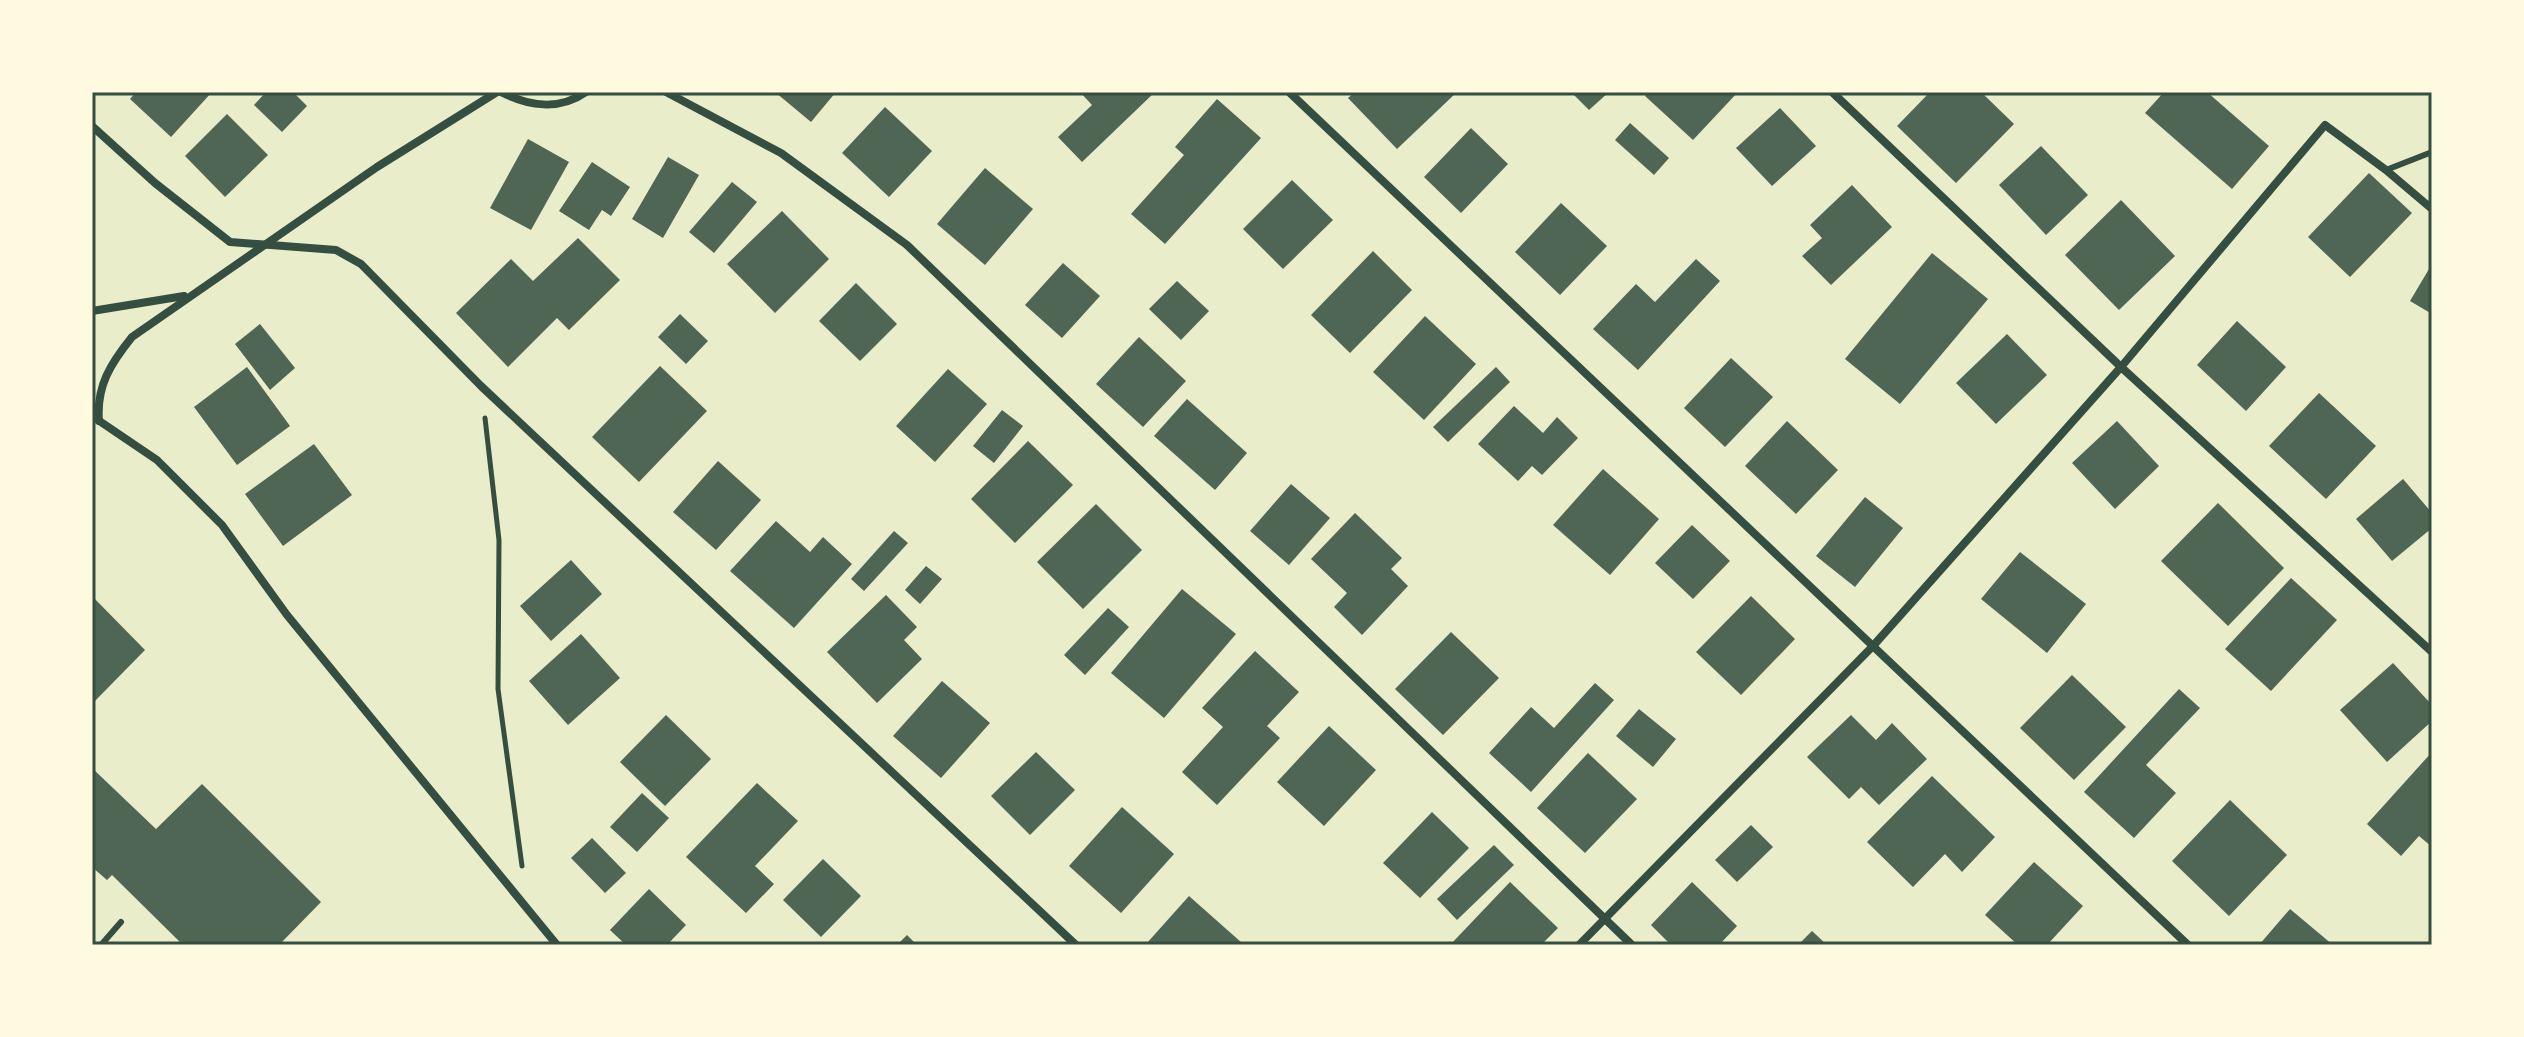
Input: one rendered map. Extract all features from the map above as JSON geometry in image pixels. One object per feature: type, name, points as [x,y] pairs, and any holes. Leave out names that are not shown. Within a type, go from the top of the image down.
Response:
[{"type":"street","points":[[557,945],[287,615],[222,525],[157,460],[96,418],[106,374],[132,337],[377,167],[499,92],[518,101],[539,105],[561,103],[586,92]]},
{"type":"street","points":[[666,92],[781,153],[907,245],[1632,945]]},
{"type":"street","points":[[1289,92],[2188,945]]},
{"type":"street","points":[[1832,92],[2121,367],[2432,652]]},
{"type":"street","points":[[1579,945],[1873,646],[2121,367],[2325,125],[2432,209]]},
{"type":"street","points":[[92,126],[155,183],[230,242],[336,250],[361,264],[481,386],[1076,945]]},
{"type":"street","points":[[92,311],[189,296]]},
{"type":"lane","points":[[2386,170],[2432,152]]},
{"type":"lane","points":[[101,945],[121,922]]},
{"type":"path","points":[[481,386],[499,540],[498,689],[528,910]]},
{"type":"building","points":[[136,92],[212,92],[171,137],[130,99]]},
{"type":"building","points":[[266,92],[293,92],[307,106],[282,132],[254,105]]},
{"type":"building","points":[[775,92],[836,92],[811,122]]},
{"type":"building","points":[[1080,92],[1155,92],[1082,162],[1058,137],[1092,105]]},
{"type":"building","points":[[1355,92],[1457,92],[1397,149],[1348,98]]},
{"type":"building","points":[[1571,92],[1609,92],[1589,110]]},
{"type":"building","points":[[1648,92],[1738,92],[1693,140],[1645,96]]},
{"type":"building","points":[[1930,92],[1981,92],[2014,124],[1956,183],[1897,126]]},
{"type":"building","points":[[2164,92],[2207,92],[2269,146],[2232,189],[2145,113]]},
{"type":"building","points":[[1217,99],[1261,138],[1165,244],[1131,214],[1184,155],[1175,147]]},
{"type":"building","points":[[885,107],[932,151],[889,197],[842,153]]},
{"type":"building","points":[[1780,108],[1816,146],[1772,186],[1736,148]]},
{"type":"building","points":[[227,114],[268,155],[225,197],[185,156]]},
{"type":"building","points":[[1630,123],[1669,158],[1654,175],[1615,140]]},
{"type":"building","points":[[1471,128],[1508,164],[1461,213],[1424,177]]},
{"type":"building","points":[[528,139],[569,162],[531,230],[490,208]]},
{"type":"building","points":[[2041,146],[2088,195],[2046,235],[1999,185]]},
{"type":"building","points":[[668,157],[699,175],[663,238],[632,219]]},
{"type":"building","points":[[592,162],[630,187],[611,216],[602,210],[589,230],[559,211]]},
{"type":"building","points":[[985,168],[1033,209],[985,265],[937,224]]},
{"type":"building","points":[[2369,173],[2412,213],[2350,277],[2308,237]]},
{"type":"building","points":[[1292,180],[1333,220],[1283,269],[1243,229]]},
{"type":"building","points":[[732,182],[757,202],[714,253],[689,232]]},
{"type":"building","points":[[1852,185],[1892,227],[1831,285],[1802,256],[1822,238],[1810,225]]},
{"type":"building","points":[[2121,200],[2175,256],[2119,310],[2065,255]]},
{"type":"building","points":[[1561,203],[1607,246],[1560,295],[1515,252]]},
{"type":"building","points":[[782,211],[829,259],[775,313],[727,264]]},
{"type":"building","points":[[578,238],[620,280],[569,330],[557,318],[508,367],[456,313],[511,259],[533,281]]},
{"type":"building","points":[[1373,251],[1412,290],[1350,353],[1311,315]]},
{"type":"building","points":[[1932,253],[1988,299],[1900,404],[1845,359]]},
{"type":"building","points":[[1696,259],[1720,281],[1638,370],[1593,329],[1636,284],[1655,302]]},
{"type":"building","points":[[1063,263],[1100,296],[1062,338],[1025,305]]},
{"type":"building","points":[[2432,264],[2432,314],[2410,301]]},
{"type":"building","points":[[1177,281],[1209,311],[1181,340],[1149,309]]},
{"type":"building","points":[[856,283],[897,324],[860,361],[819,321]]},
{"type":"building","points":[[680,314],[708,341],[686,364],[658,337]]},
{"type":"building","points":[[1425,316],[1476,364],[1424,420],[1373,372]]},
{"type":"building","points":[[2237,321],[2286,367],[2246,411],[2197,365]]},
{"type":"building","points":[[260,324],[295,368],[270,390],[235,344]]},
{"type":"building","points":[[2007,334],[2047,375],[1996,424],[1956,383]]},
{"type":"building","points":[[1139,337],[1186,381],[1143,427],[1096,384]]},
{"type":"building","points":[[1731,358],[1773,397],[1725,447],[1684,408]]},
{"type":"building","points":[[660,366],[707,411],[639,482],[592,437]]},
{"type":"building","points":[[247,367],[290,426],[237,465],[194,407]]},
{"type":"building","points":[[1496,367],[1510,382],[1448,442],[1433,427]]},
{"type":"building","points":[[948,369],[987,404],[935,462],[896,426]]},
{"type":"building","points":[[2319,393],[2376,446],[2326,499],[2269,446]]},
{"type":"building","points":[[1187,399],[1247,453],[1215,490],[1154,436]]},
{"type":"building","points":[[1514,406],[1543,433],[1557,417],[1578,438],[1542,475],[1532,466],[1518,481],[1478,444]]},
{"type":"building","points":[[1002,410],[1023,426],[994,463],[973,446]]},
{"type":"building","points":[[1787,421],[1838,470],[1796,514],[1745,466]]},
{"type":"building","points":[[2117,421],[2159,466],[2115,509],[2072,463]]},
{"type":"building","points":[[1028,441],[1073,485],[1015,543],[971,499]]},
{"type":"building","points":[[314,444],[352,495],[283,546],[245,494]]},
{"type":"building","points":[[718,461],[761,500],[716,550],[673,512]]},
{"type":"building","points":[[1603,469],[1659,519],[1610,575],[1553,525]]},
{"type":"building","points":[[2403,479],[2432,513],[2432,528],[2392,561],[2356,519]]},
{"type":"building","points":[[1291,484],[1330,518],[1289,565],[1250,531]]},
{"type":"building","points":[[1865,497],[1903,528],[1855,587],[1816,556]]},
{"type":"building","points":[[2218,503],[2284,568],[2228,626],[2161,561]]},
{"type":"building","points":[[1096,504],[1142,550],[1083,609],[1037,562]]},
{"type":"building","points":[[1355,513],[1402,558],[1391,569],[1408,586],[1362,635],[1334,607],[1347,593],[1311,559]]},
{"type":"building","points":[[776,521],[810,552],[823,537],[852,564],[794,628],[730,571]]},
{"type":"building","points":[[1692,525],[1730,561],[1693,599],[1655,563]]},
{"type":"building","points":[[894,531],[908,543],[864,591],[851,579]]},
{"type":"building","points":[[2020,552],[2086,604],[2047,653],[1981,599]]},
{"type":"building","points":[[571,560],[602,594],[551,641],[520,606]]},
{"type":"building","points":[[926,566],[942,579],[920,604],[905,590]]},
{"type":"building","points":[[2291,578],[2337,620],[2271,691],[2225,649]]},
{"type":"building","points":[[1182,589],[1236,634],[1164,718],[1111,673]]},
{"type":"building","points":[[886,595],[917,627],[904,640],[922,659],[877,703],[827,652]]},
{"type":"building","points":[[92,596],[145,650],[92,704]]},
{"type":"building","points":[[1751,596],[1795,639],[1741,695],[1696,652]]},
{"type":"building","points":[[1108,608],[1129,627],[1085,675],[1064,655]]},
{"type":"building","points":[[1451,632],[1499,678],[1443,735],[1395,689]]},
{"type":"building","points":[[581,634],[620,678],[568,725],[529,681]]},
{"type":"building","points":[[1255,651],[1299,692],[1267,726],[1280,738],[1217,805],[1182,772],[1223,727],[1202,708]]},
{"type":"building","points":[[2393,663],[2432,705],[2432,721],[2387,762],[2340,710]]},
{"type":"building","points":[[2072,675],[2126,727],[2074,780],[2020,728]]},
{"type":"building","points":[[942,681],[990,723],[941,778],[893,736]]},
{"type":"building","points":[[1595,683],[1614,700],[1531,792],[1489,753],[1531,707],[1554,728]]},
{"type":"building","points":[[2179,689],[2200,708],[2146,765],[2176,793],[2134,838],[2084,792]]},
{"type":"building","points":[[1639,709],[1676,739],[1653,767],[1616,736]]},
{"type":"building","points":[[666,715],[711,759],[665,806],[620,762]]},
{"type":"building","points":[[1851,715],[1876,740],[1892,723],[1927,759],[1879,805],[1861,787],[1849,799],[1807,757]]},
{"type":"building","points":[[1329,726],[1376,770],[1324,826],[1277,782]]},
{"type":"building","points":[[1036,752],[1075,790],[1030,835],[991,796]]},
{"type":"building","points":[[2432,752],[2432,847],[2419,836],[2401,856],[2367,824]]},
{"type":"building","points":[[1588,753],[1637,799],[1585,853],[1537,808]]},
{"type":"building","points":[[92,768],[156,829],[202,784],[321,902],[279,945],[183,945],[112,875],[107,880],[92,867]]},
{"type":"building","points":[[1932,776],[1995,837],[1962,872],[1945,854],[1913,887],[1867,842]]},
{"type":"building","points":[[757,783],[798,821],[755,866],[774,884],[746,913],[686,857]]},
{"type":"building","points":[[642,793],[669,818],[637,852],[610,827]]},
{"type":"building","points":[[2230,800],[2287,855],[2229,916],[2172,861]]},
{"type":"building","points":[[1122,807],[1174,854],[1121,913],[1069,866]]},
{"type":"building","points":[[1432,812],[1469,848],[1420,898],[1383,863]]},
{"type":"building","points":[[1751,825],[1773,847],[1737,882],[1715,860]]},
{"type":"building","points":[[592,838],[626,873],[605,893],[571,858]]},
{"type":"building","points":[[1494,845],[1514,865],[1457,920],[1437,899]]},
{"type":"building","points":[[823,859],[861,896],[821,937],[783,900]]},
{"type":"building","points":[[2034,862],[2083,906],[2047,945],[2018,945],[1985,915]]},
{"type":"building","points":[[1510,882],[1558,928],[1541,945],[1450,945]]},
{"type":"building","points":[[1692,882],[1737,926],[1719,945],[1671,945],[1651,925]]},
{"type":"building","points":[[649,889],[686,925],[667,945],[626,945],[610,930]]},
{"type":"building","points":[[1189,896],[1242,943],[1147,943]]},
{"type":"building","points":[[2290,909],[2333,945],[2259,945]]},
{"type":"building","points":[[1812,931],[1827,945],[1798,945]]},
{"type":"building","points":[[907,935],[917,945],[897,945]]}]
